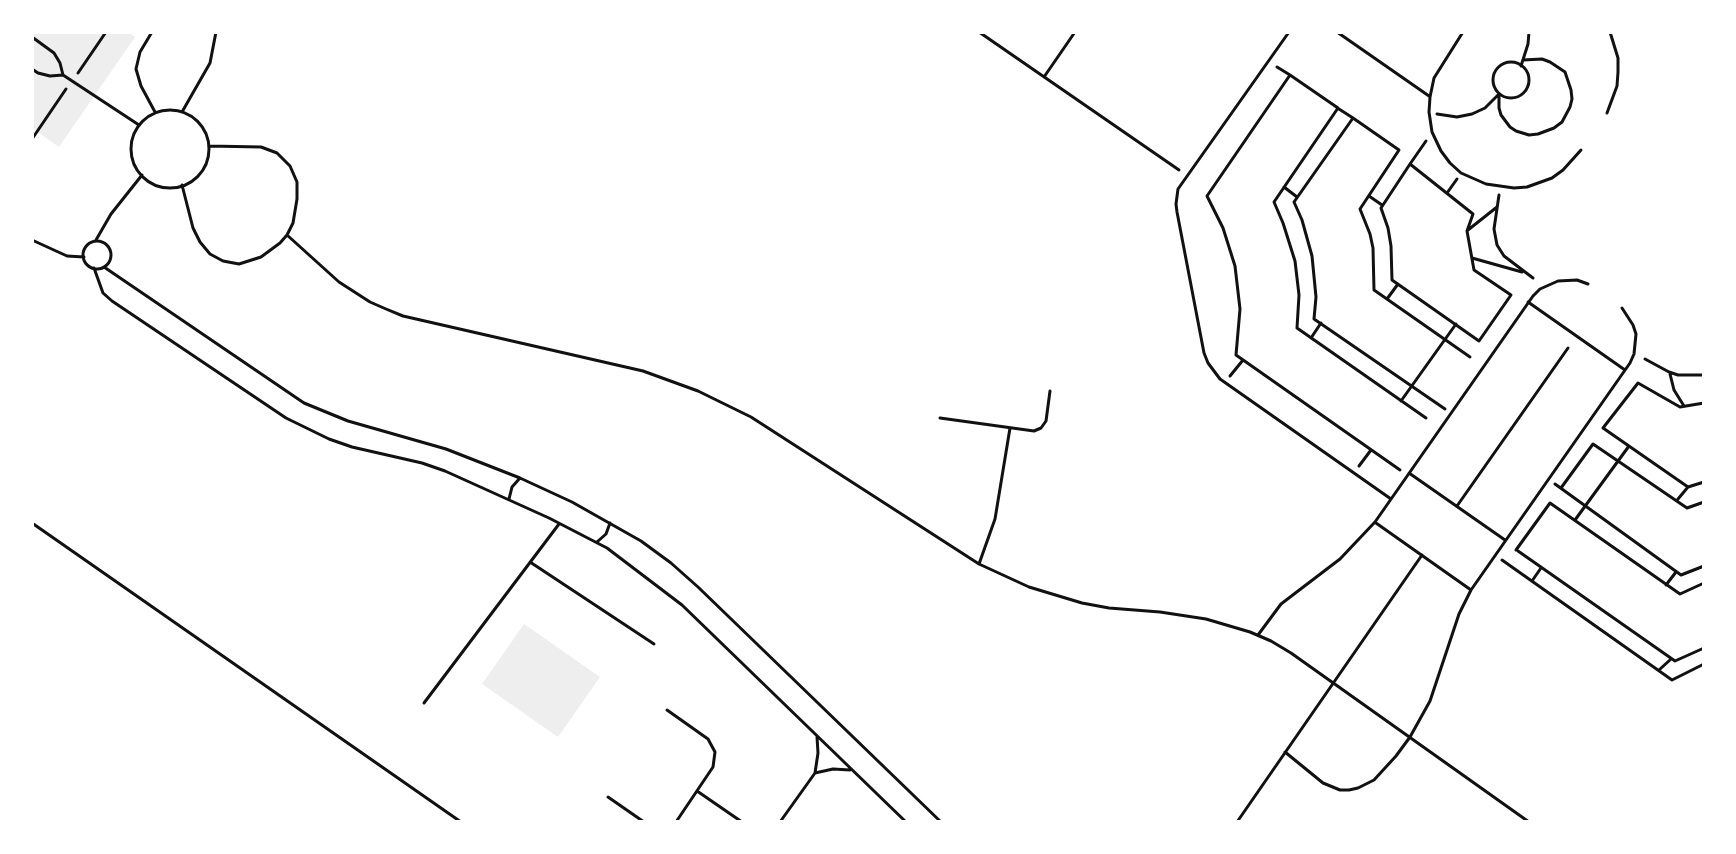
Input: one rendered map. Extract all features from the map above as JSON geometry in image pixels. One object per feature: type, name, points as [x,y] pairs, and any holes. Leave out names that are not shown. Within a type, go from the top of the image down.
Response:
[{"type":"lane","points":[[152,32],[140,52],[136,69],[155,113]]},
{"type":"lane","points":[[182,112],[210,63],[216,32]]},
{"type":"lane","points":[[1289,32],[1182,182],[1176,196],[1204,353],[1213,372],[1225,383],[1391,499]]},
{"type":"lane","points":[[1337,32],[1430,97]]},
{"type":"lane","points":[[1463,32],[1434,78],[1429,112],[1432,132],[1441,151],[1461,173],[1473,180],[1501,187],[1527,187],[1563,170],[1581,150]]},
{"type":"lane","points":[[1607,113],[1617,86],[1618,72],[1615,44],[1610,32]]},
{"type":"lane","points":[[32,37],[54,53],[63,75]]},
{"type":"lane","points":[[32,69],[50,76],[63,75],[139,126]]},
{"type":"lane","points":[[169,110],[182,112],[198,121],[203,129],[209,146],[206,163],[197,177],[182,185],[164,187],[148,180],[136,168],[131,151],[134,133],[155,113],[169,110]]},
{"type":"lane","points":[[182,185],[193,228],[200,242],[210,254],[223,261],[239,264],[261,257],[287,235],[293,223],[297,199],[297,182],[290,166],[277,153],[261,147],[209,146]]},
{"type":"lane","points":[[142,175],[111,214],[96,241],[86,246],[84,257],[89,266],[104,267],[304,403],[348,421],[446,449],[520,478],[610,522],[661,556],[698,587],[941,822]]},
{"type":"lane","points":[[287,235],[339,282],[370,302],[395,313],[643,371],[698,391],[751,417],[979,564],[1029,587],[1082,603],[1183,615],[1258,635],[1291,653],[1529,822]]},
{"type":"lane","points":[[32,240],[67,256],[84,257]]},
{"type":"lane","points":[[96,241],[106,244],[111,253],[104,267]]},
{"type":"lane","points":[[94,268],[103,293],[112,301],[286,418],[352,447],[445,471],[597,542],[646,575],[682,605],[906,822]]},
{"type":"lane","points":[[1258,635],[1281,604],[1340,559],[1375,522],[1540,289],[1558,281],[1577,280],[1588,284]]},
{"type":"lane","points":[[1528,302],[1625,370]]},
{"type":"lane","points":[[1285,752],[1323,783],[1349,790],[1374,780],[1410,737],[1430,701],[1459,614],[1471,590],[1634,354],[1636,334],[1622,308]]},
{"type":"lane","points":[[1457,506],[1568,348]]},
{"type":"lane","points":[[940,418],[1034,431],[1046,421],[1050,391]]},
{"type":"lane","points":[[979,564],[995,519],[1010,428]]},
{"type":"lane","points":[[1408,474],[1506,540]]},
{"type":"lane","points":[[509,499],[512,487],[520,478]]},
{"type":"lane","points":[[597,542],[606,534],[610,522]]},
{"type":"lane","points":[[1375,522],[1471,590]]},
{"type":"lane","points":[[32,523],[461,822]]},
{"type":"lane","points":[[424,703],[560,523]]},
{"type":"lane","points":[[1237,822],[1422,555]]},
{"type":"lane","points":[[530,562],[654,644]]},
{"type":"lane","points":[[667,710],[708,739],[714,747],[716,760],[676,822]]},
{"type":"lane","points":[[780,822],[815,773],[817,735]]},
{"type":"lane","points":[[815,773],[833,769],[852,770]]},
{"type":"lane","points":[[697,791],[742,822]]},
{"type":"lane","points":[[608,797],[644,822]]},
{"type":"path","points":[[979,32],[1179,171]]},
{"type":"path","points":[[1044,77],[1075,32]]},
{"type":"path","points":[[1499,94],[1511,98],[1523,94],[1529,82],[1522,63],[1529,32]]},
{"type":"path","points":[[1542,59],[1565,72],[1569,80],[1572,99],[1566,116],[1546,132],[1522,134],[1510,127],[1501,115],[1494,78],[1499,67],[1522,63],[1542,59]]},
{"type":"path","points":[[1268,61],[1399,150],[1360,209],[1373,248],[1374,290],[1470,357]]},
{"type":"path","points":[[1290,75],[1207,196],[1223,228],[1235,266],[1240,309],[1236,355],[1408,474]]},
{"type":"path","points":[[1429,112],[1465,116],[1485,108],[1499,94]]},
{"type":"path","points":[[1338,108],[1274,202],[1295,261],[1299,295],[1297,328],[1426,418]]},
{"type":"path","points":[[1353,118],[1294,202],[1308,238],[1315,275],[1314,319],[1451,413]]},
{"type":"path","points":[[1410,164],[1473,214],[1467,231],[1474,270],[1511,295],[1479,341],[1392,280],[1391,246],[1381,208],[1410,164],[1432,132]]},
{"type":"path","points":[[1447,193],[1461,173]]},
{"type":"path","points":[[1284,187],[1298,197]]},
{"type":"path","points":[[1501,187],[1494,229],[1497,245],[1504,256],[1533,278]]},
{"type":"path","points":[[1369,196],[1383,205]]},
{"type":"path","points":[[1467,231],[1497,207]]},
{"type":"path","points":[[1472,258],[1527,274]]},
{"type":"path","points":[[1387,299],[1398,284]]},
{"type":"path","points":[[1311,338],[1321,323]]},
{"type":"path","points":[[1401,401],[1456,324]]},
{"type":"path","points":[[1645,359],[1669,372],[1686,376],[1704,375]]},
{"type":"path","points":[[1225,383],[1243,360]]},
{"type":"path","points":[[1669,372],[1674,390],[1684,406]]},
{"type":"path","points":[[1688,487],[1603,428],[1638,383],[1680,407],[1704,403]]},
{"type":"path","points":[[1704,502],[1687,508],[1593,444],[1561,488],[1681,575],[1704,566]]},
{"type":"path","points":[[1575,521],[1629,446]]},
{"type":"path","points":[[1354,473],[1371,450]]},
{"type":"path","points":[[1677,501],[1688,487],[1704,482]]},
{"type":"path","points":[[1704,583],[1680,594],[1550,503],[1516,550],[1671,659],[1675,661],[1704,648]]},
{"type":"path","points":[[1495,555],[1672,680],[1704,664]]},
{"type":"path","points":[[1532,581],[1541,568]]},
{"type":"path","points":[[1666,585],[1676,572]]},
{"type":"path","points":[[1658,671],[1671,659]]},
{"type":"shaded area","points":[[32,32],[128,32],[135,37],[59,147],[32,128]]},
{"type":"shaded area","points":[[524,624],[600,677],[558,737],[482,684]]}]
